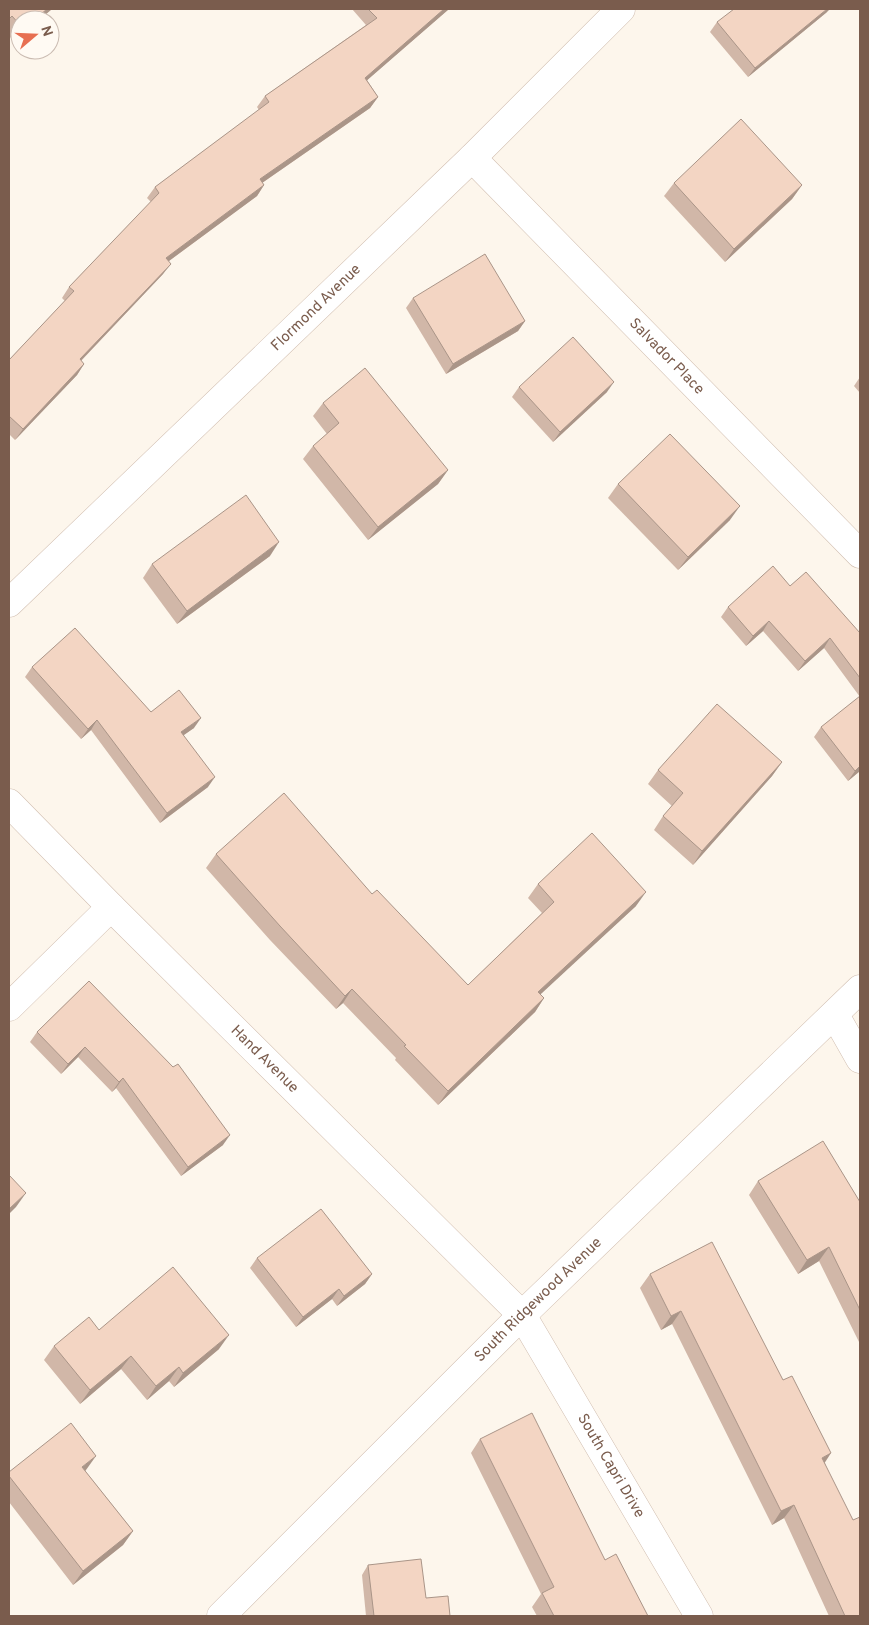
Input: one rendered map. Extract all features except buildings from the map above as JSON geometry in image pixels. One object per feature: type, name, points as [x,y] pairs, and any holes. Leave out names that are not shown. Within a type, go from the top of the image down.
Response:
[{"type":"street","name":"Flormond Avenue","points":[[9,603],[472,158],[621,9]]},
{"type":"street","name":"Salvador Place","points":[[472,158],[860,554]]},
{"type":"street","name":"Hand Avenue","points":[[9,803],[111,907],[522,1315]]},
{"type":"street","points":[[9,1007],[111,907]]},
{"type":"street","name":"South Ridgewood Avenue","points":[[225,1615],[522,1315],[860,989]]},
{"type":"street","points":[[835,1014],[860,1059]]},
{"type":"street","name":"South Capri Drive","points":[[522,1315],[699,1616]]}]
